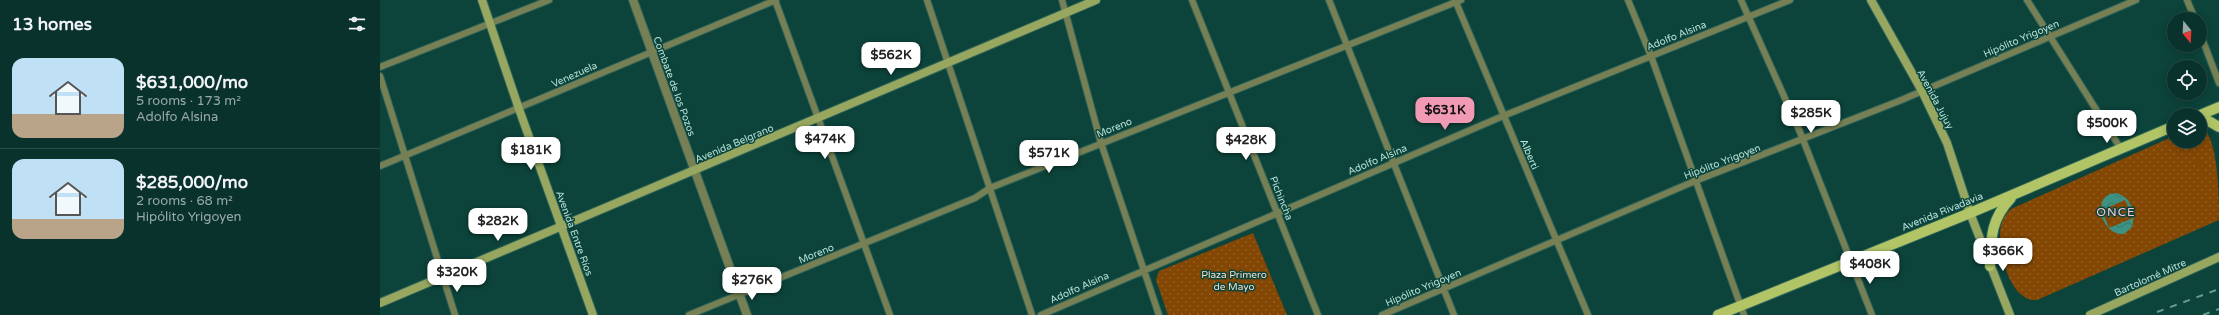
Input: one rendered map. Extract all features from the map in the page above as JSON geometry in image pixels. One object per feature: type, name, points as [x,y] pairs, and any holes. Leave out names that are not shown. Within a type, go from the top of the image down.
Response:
[{"type":"main road","name":"Avenida Entre Ríos","points":[[482,0],[519,109],[593,315]]},
{"type":"main road","name":"Avenida Belgrano","points":[[380,302],[820,118],[1096,0]]},
{"type":"main road","name":"Avenida Jujuy","points":[[1871,0],[1922,91],[1947,142],[1970,213],[2010,315]]},
{"type":"main road","points":[[2207,112],[2219,107]]},
{"type":"main road","points":[[2207,119],[2219,127]]},
{"type":"main road","name":"Avenida Rivadavia","points":[[1718,315],[1742,310],[1851,261],[2014,195],[2167,129]]},
{"type":"main road","points":[[1990,266],[1995,221],[1999,212],[2014,195]]},
{"type":"main road","name":"Bartolomé Mitre","points":[[2090,315],[2219,257]]},
{"type":"street","points":[[380,67],[549,0]]},
{"type":"street","name":"Combate de los Pozos","points":[[633,0],[747,315]]},
{"type":"street","points":[[776,0],[820,118],[890,315]]},
{"type":"street","name":"Venezuela","points":[[380,166],[776,0]]},
{"type":"street","points":[[926,0],[949,63],[1032,315]]},
{"type":"street","points":[[1062,0],[1101,142],[1158,315]]},
{"type":"street","name":"Pichincha","points":[[1192,0],[1318,315]]},
{"type":"street","points":[[1329,0],[1349,45],[1454,315]]},
{"type":"street","points":[[1628,0],[1651,56],[1742,310]]},
{"type":"street","points":[[1741,0],[1803,140],[1872,315]]},
{"type":"street","name":"Adolfo Alsina","points":[[1041,315],[1503,116],[1790,0]]},
{"type":"street","points":[[2027,0],[2121,149]]},
{"type":"street","name":"Hipólito Yrigoyen","points":[[1382,315],[1695,181],[1803,140],[2136,0]]},
{"type":"street","points":[[2188,0],[2192,12]]},
{"type":"street","name":"Moreno","points":[[689,315],[975,198],[990,188],[1101,142],[1229,93],[1458,1]]},
{"type":"street","name":"Alberti","points":[[1458,1],[1503,116],[1588,315]]},
{"type":"street","points":[[2207,51],[2219,83]]},
{"type":"street","points":[[380,76],[406,154],[455,315]]},
{"type":"green space","points":[[2207,134],[2211,141],[2217,168],[2219,220],[2037,300],[2027,298],[2018,292],[2011,282],[2002,256],[2000,231],[2005,216],[2011,209],[2167,139],[2167,148],[2207,148]]},
{"type":"green space","points":[[2198,156],[2207,177],[2203,178],[2195,157]]},
{"type":"green space","name":"Plaza Primero de Mayo","points":[[1253,233],[1287,315],[1168,315],[1156,280],[1159,271]]},
{"type":"green space","points":[[1224,272],[1229,286],[1220,289],[1215,275]]},
{"type":"water","points":[[2116,193],[2121,195],[2126,198],[2132,206],[2133,211],[2133,216],[2133,222],[2132,227],[2124,234],[2116,233],[2109,229],[2102,215],[2101,207],[2103,200],[2108,195]],"holes":[[[2125,200],[2133,218],[2109,228],[2102,210]]]},
{"type":"railway","points":[[2157,312],[2219,289]]},
{"type":"railway","points":[[2203,315],[2219,309]]},
{"type":"district","name":"ONCE","points":[[2116,212]]}]
